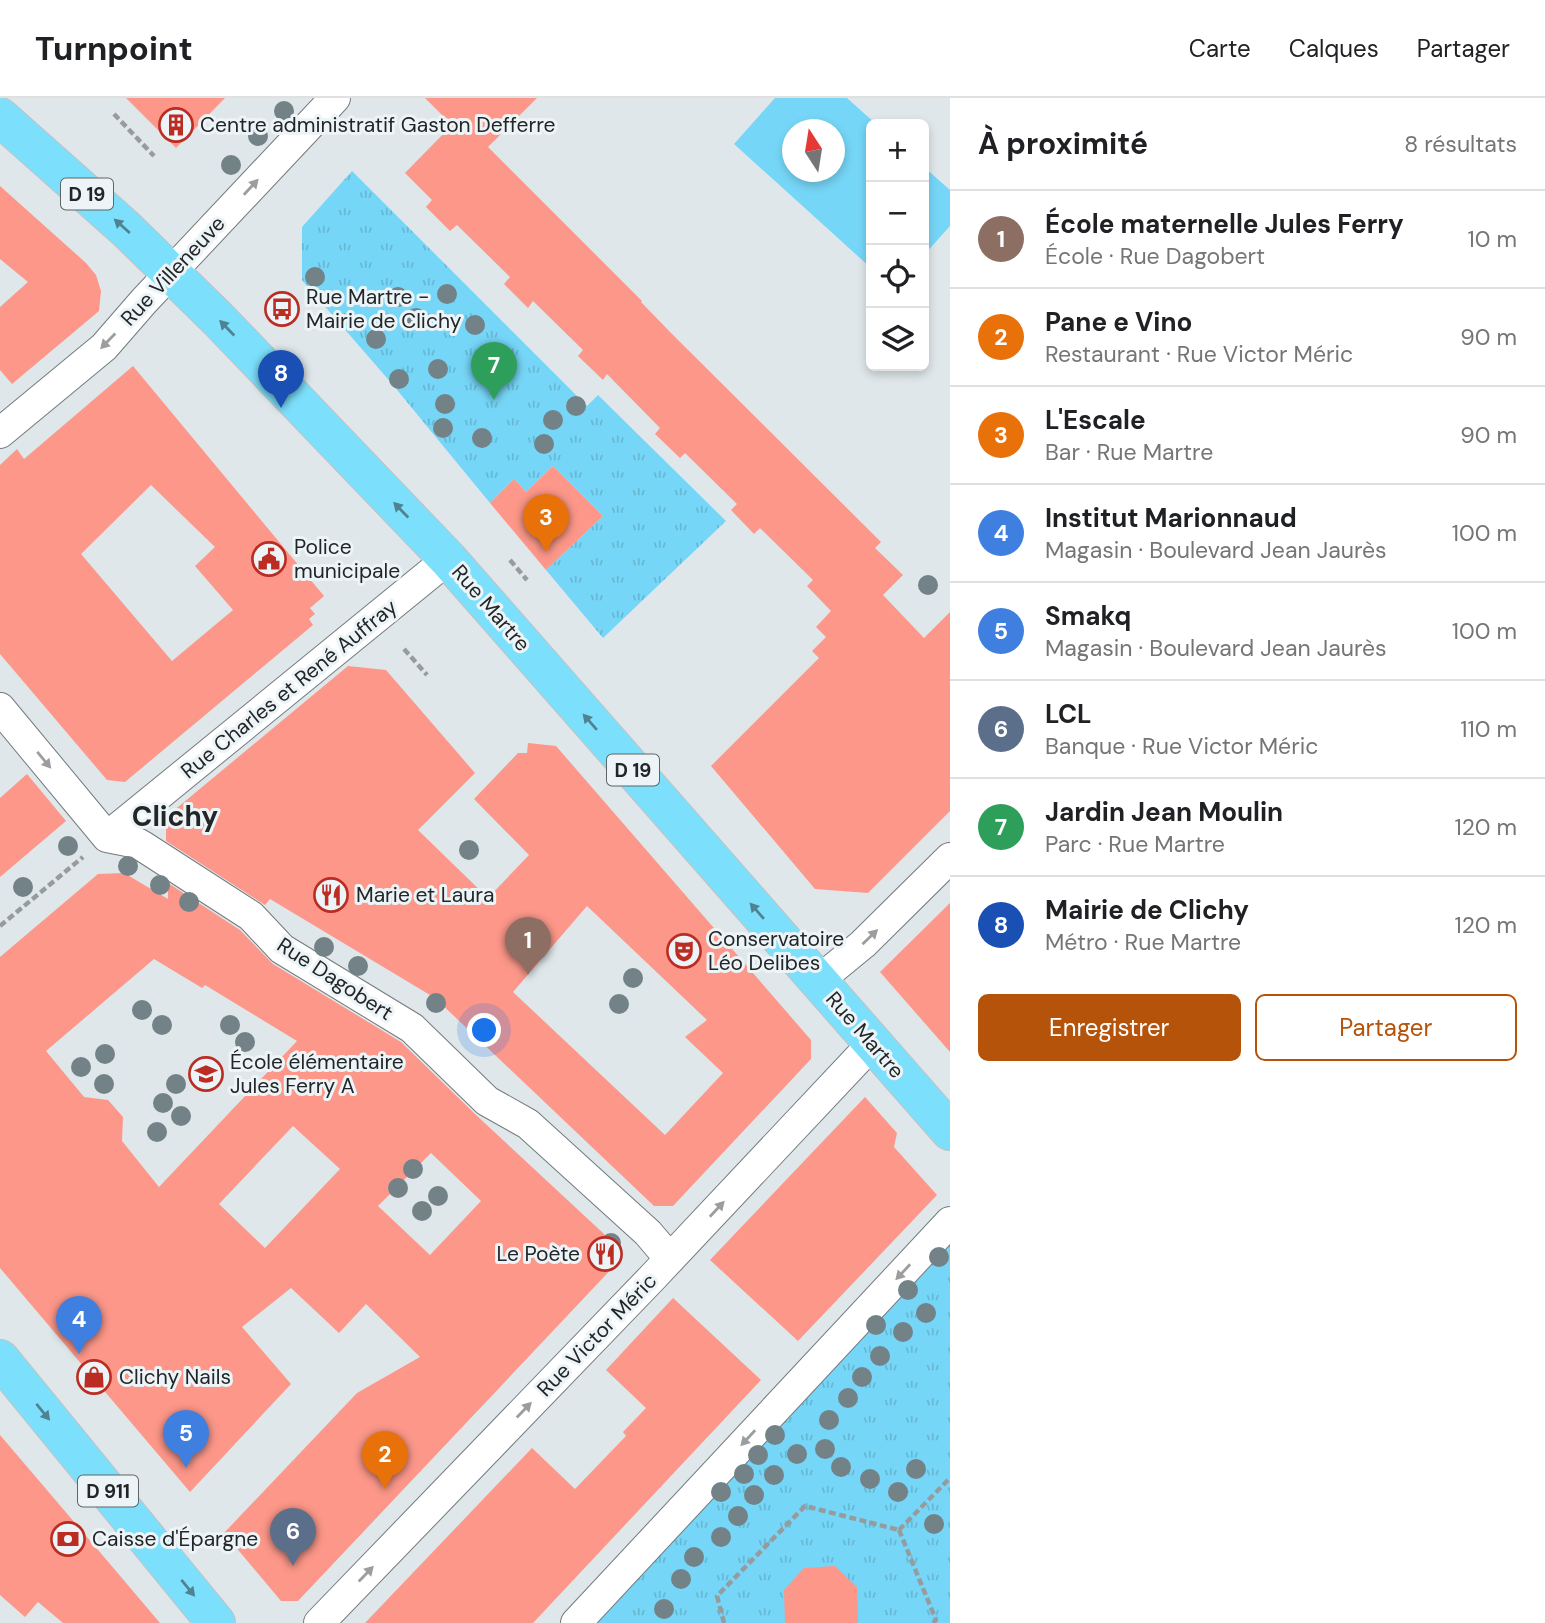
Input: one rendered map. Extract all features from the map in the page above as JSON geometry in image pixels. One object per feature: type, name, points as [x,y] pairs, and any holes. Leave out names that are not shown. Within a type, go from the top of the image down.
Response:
[{"type":"main road","name":"Rue Martre","points":[[0,117],[172,273],[448,559],[950,1131]]},
{"type":"main road","name":"D 911","points":[[0,1359],[216,1623]]},
{"type":"street","name":"Rue Villeneuve","points":[[0,433],[104,346],[335,98]]},
{"type":"street","name":"Rue Charles et René Auffray","points":[[107,837],[448,559]]},
{"type":"street","points":[[0,708],[107,837]]},
{"type":"street","name":"Rue Dagobert","points":[[107,837],[138,844],[251,916],[282,949],[412,1028],[487,1101],[528,1124],[648,1233],[670,1259]]},
{"type":"street","points":[[818,981],[863,944],[950,858]]},
{"type":"street","name":"Rue Victor Méric","points":[[319,1623],[670,1259],[873,1043]]},
{"type":"street","points":[[576,1623],[950,1222]]},
{"type":"path","points":[[114,114],[154,156]]},
{"type":"path","points":[[510,560],[527,580]]},
{"type":"path","points":[[404,649],[427,675]]},
{"type":"path","points":[[0,926],[107,837]]},
{"type":"path","points":[[899,1530],[950,1478]]},
{"type":"path","points":[[724,1623],[717,1596],[805,1506],[899,1530]]},
{"type":"path","points":[[899,1530],[936,1620],[933,1623]]},
{"type":"green space","points":[[775,98],[847,98],[870,119],[866,119],[866,263],[734,144]]},
{"type":"green space","points":[[352,171],[587,406],[598,395],[726,521],[603,638],[546,570],[603,516],[553,466],[526,492],[514,479],[490,503],[302,280],[302,227]]},
{"type":"green space","points":[[929,171],[950,190],[950,226],[929,249]]},
{"type":"green space","points":[[950,1222],[950,1623],[576,1623]]},
{"type":"building","name":"Centre administratif Gaston Defferre","points":[[126,98],[225,98],[176,148]]},
{"type":"building","points":[[425,98],[537,98],[488,147],[881,542],[875,548],[903,575],[883,595],[924,638],[950,612],[950,811],[868,893],[815,889],[711,766],[819,658],[812,651],[826,637],[816,627],[831,611],[807,586],[813,580],[760,528],[754,534],[731,510],[737,504],[685,453],[680,458],[655,434],[660,428],[607,374],[603,380],[578,356],[583,350],[533,301],[528,308],[504,284],[510,277],[457,225],[450,231],[426,207],[432,200],[405,173],[452,125]]},
{"type":"building","points":[[0,186],[86,263],[96,275],[101,291],[99,311],[12,384],[0,370],[0,307],[28,282],[0,259]]},
{"type":"building","points":[[133,366],[324,596],[310,608],[315,614],[309,619],[313,625],[125,782],[107,780],[0,654],[0,465],[17,449],[24,459]],"holes":[[[151,485],[215,547],[195,566],[233,610],[172,661],[81,554]]]},
{"type":"building","points":[[553,466],[603,516],[546,570],[490,503],[514,479],[526,492]]},
{"type":"building","points":[[348,666],[386,670],[475,773],[418,830],[488,898],[529,855],[474,799],[518,753],[527,753],[528,743],[556,746],[811,1040],[811,1059],[673,1206],[654,1206],[435,998],[270,899],[265,905],[166,841],[166,817]],"holes":[[[587,906],[707,1020],[685,1037],[723,1073],[665,1135],[513,992]]]},
{"type":"building","points":[[27,774],[66,821],[0,877],[0,798]]},
{"type":"building","points":[[124,873],[168,899],[168,883],[240,930],[273,964],[401,1042],[618,1247],[618,1262],[298,1601],[281,1601],[224,1533],[357,1393],[420,1357],[366,1304],[339,1333],[291,1288],[242,1327],[291,1384],[190,1492],[0,1268],[0,957],[98,874]],"holes":[[[154,959],[202,988],[205,985],[297,1041],[159,1187],[122,1141],[123,1117],[108,1100],[84,1097],[46,1051]],[[293,1126],[340,1169],[265,1248],[219,1204]],[[431,1153],[481,1201],[430,1255],[378,1206]]]},
{"type":"building","points":[[950,903],[950,1052],[880,972]]},
{"type":"building","points":[[865,1097],[897,1133],[894,1147],[937,1195],[798,1341],[710,1260]]},
{"type":"building","points":[[673,1298],[761,1380],[533,1623],[365,1623],[532,1448],[575,1489],[626,1436],[623,1432],[646,1408],[606,1370]]},
{"type":"building","points":[[0,1435],[160,1623],[63,1623],[38,1602],[25,1617],[0,1595]]},
{"type":"building","points":[[835,1566],[857,1587],[858,1623],[785,1623],[784,1590],[804,1568]]},
{"type":"place","name":"Centre administratif Gaston Defferre","points":[[176,125]]},
{"type":"place","name":"Rue Martre - Mairie de Clichy","points":[[282,309]]},
{"type":"place","name":"Jardin Jean Moulin","points":[[494,400]]},
{"type":"place","name":"Mairie de Clichy","points":[[281,408]]},
{"type":"place","name":"L'Escale","points":[[546,552]]},
{"type":"place","name":"Police municipale","points":[[269,559]]},
{"type":"place","name":"Marie et Laura","points":[[331,895]]},
{"type":"place","name":"Conservatoire Léo Delibes","points":[[684,951]]},
{"type":"place","name":"École maternelle Jules Ferry","points":[[528,975]]},
{"type":"place","name":"École élémentaire Jules Ferry A","points":[[206,1074]]},
{"type":"place","name":"Le Poète","points":[[605,1254]]},
{"type":"place","name":"Institut Marionnaud","points":[[79,1354]]},
{"type":"place","name":"Clichy Nails","points":[[94,1377]]},
{"type":"place","name":"Smakq","points":[[186,1468]]},
{"type":"place","name":"Pane e Vino","points":[[385,1489]]},
{"type":"place","name":"Caisse d'Épargne","points":[[68,1539]]},
{"type":"place","name":"LCL","points":[[293,1566]]},
{"type":"district","name":"Clichy","points":[[175,816]]}]
